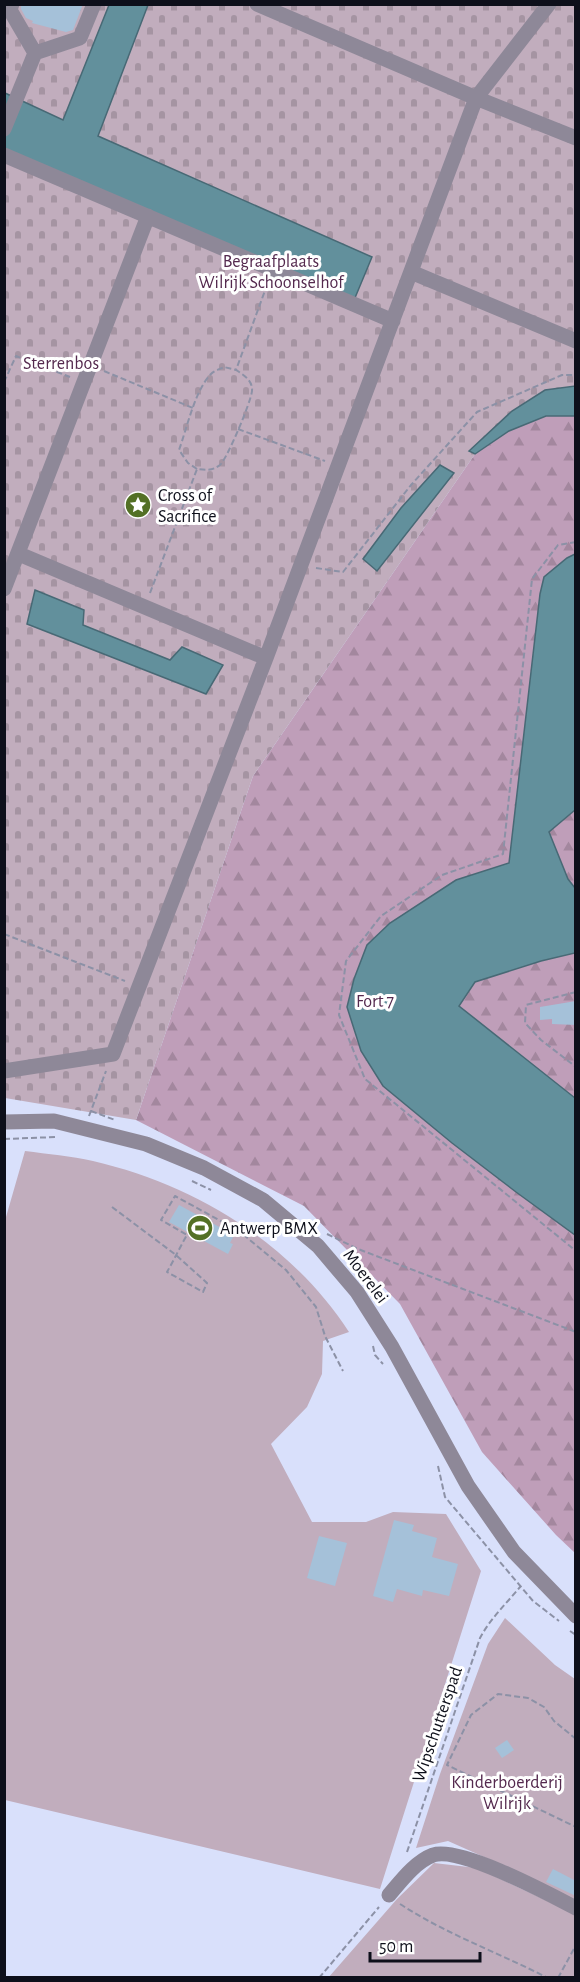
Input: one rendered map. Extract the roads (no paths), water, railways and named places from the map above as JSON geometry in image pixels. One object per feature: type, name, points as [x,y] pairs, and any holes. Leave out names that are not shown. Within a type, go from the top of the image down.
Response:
[{"type":"street","points":[[12,4],[10,10],[35,53]]},
{"type":"street","points":[[4,129],[35,53],[80,38],[94,4]]},
{"type":"street","points":[[257,4],[476,99],[576,138]]},
{"type":"street","points":[[4,1071],[113,1054],[266,658],[476,99],[549,4]]},
{"type":"street","points":[[4,155],[393,321]]},
{"type":"street","points":[[4,590],[148,216]]},
{"type":"street","points":[[411,272],[576,341]]},
{"type":"street","points":[[19,554],[266,658]]},
{"type":"street","name":"Moerelei","points":[[4,1122],[54,1121],[146,1144],[204,1168],[263,1200],[318,1246],[357,1292],[387,1338],[468,1486],[514,1552],[571,1622]]},
{"type":"street","points":[[394,1899],[401,1881],[422,1861],[435,1854],[456,1855],[479,1862],[576,1908]]},
{"type":"place","name":"Cross of Sacrifice","points":[[138,505]]},
{"type":"place","name":"Antwerp BMX","points":[[200,1228]]},
{"type":"park label","name":"Begraafplaats Wilrijk Schoonselhof","points":[[271,271]]},
{"type":"park label","name":"Sterrenbos","points":[[61,363]]},
{"type":"park label","name":"Fort 7","points":[[375,1001]]},
{"type":"park label","name":"Kinderboerderij Wilrijk","points":[[507,1792]]}]
